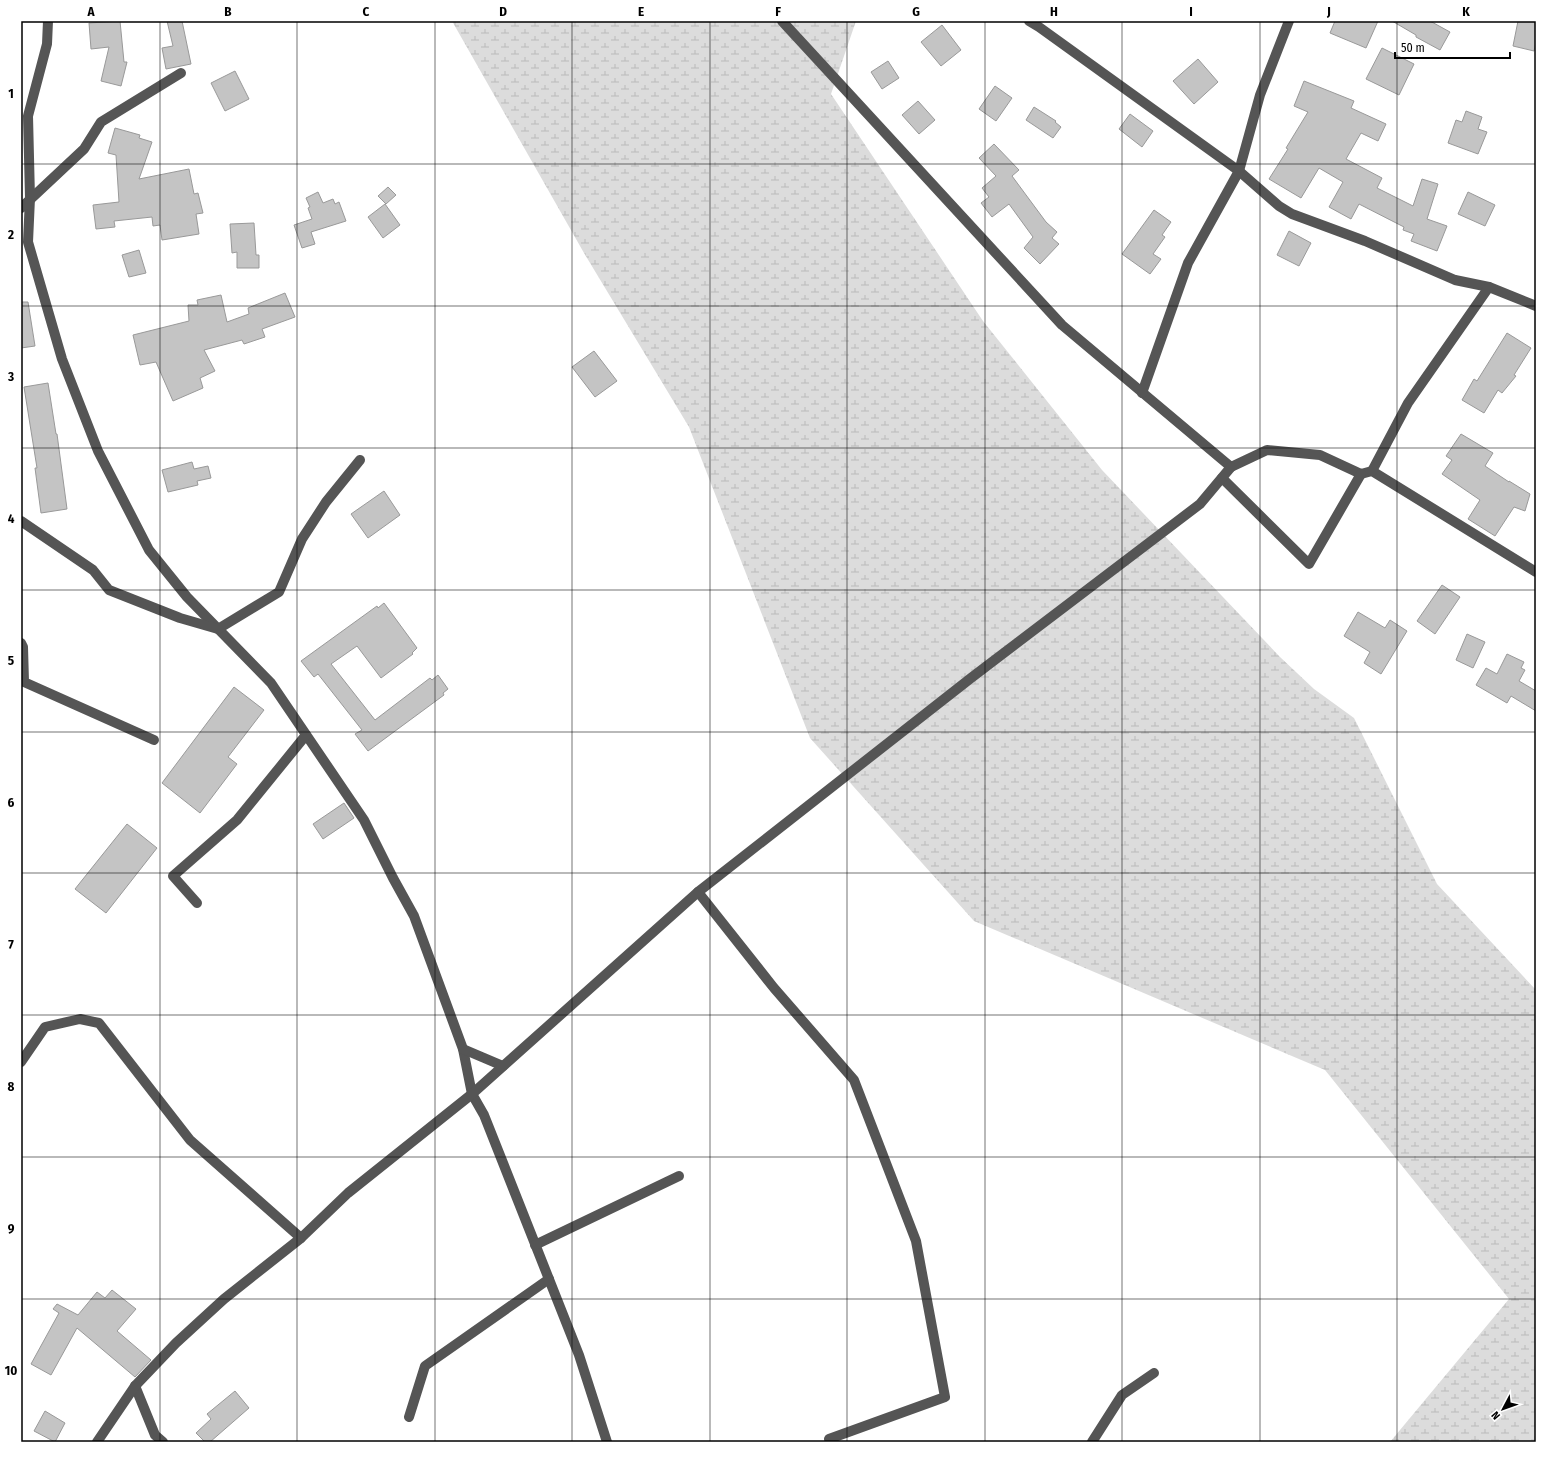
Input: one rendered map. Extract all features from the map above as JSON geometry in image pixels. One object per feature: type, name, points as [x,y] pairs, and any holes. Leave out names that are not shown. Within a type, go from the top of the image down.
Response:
[{"type":"street","points":[[48,21],[47,44],[28,116],[30,198],[28,242],[62,358],[98,451],[149,550],[187,597],[271,683],[364,820],[414,916],[463,1049],[472,1094],[484,1115],[579,1355],[607,1442]]},
{"type":"street","points":[[782,21],[1062,325],[1231,468]]},
{"type":"street","points":[[1028,21],[1039,27],[1239,171],[1279,206],[1292,214],[1364,241],[1455,280],[1489,287],[1536,306]]},
{"type":"street","points":[[1142,393],[1188,263],[1239,171],[1260,96],[1289,21]]},
{"type":"street","points":[[21,208],[84,149],[101,122],[181,73]]},
{"type":"street","points":[[1372,472],[1408,403],[1489,287]]},
{"type":"street","points":[[97,1442],[136,1386],[176,1344],[224,1299],[301,1238],[348,1193],[472,1094],[698,892],[972,678],[1200,504],[1231,468],[1267,450],[1320,455],[1361,474],[1372,472],[1536,572]]},
{"type":"street","points":[[21,521],[92,570],[108,590],[180,618],[218,629],[279,592],[302,540],[326,502],[360,460]]},
{"type":"street","points":[[1222,478],[1309,564],[1361,474]]},
{"type":"street","points":[[21,643],[23,647],[22,684],[154,740]]},
{"type":"street","points":[[197,903],[173,876],[237,820],[306,735]]},
{"type":"street","points":[[698,892],[774,988],[854,1080],[916,1240],[945,1397],[829,1440]]},
{"type":"street","points":[[21,1062],[45,1027],[80,1019],[98,1024],[190,1140],[301,1238]]},
{"type":"street","points":[[463,1049],[503,1066]]},
{"type":"street","points":[[535,1245],[679,1176]]},
{"type":"street","points":[[408,1416],[425,1366],[549,1279]]},
{"type":"street","points":[[1092,1442],[1122,1395],[1154,1373]]},
{"type":"street","points":[[136,1386],[155,1435],[163,1442]]},
{"type":"green space","points":[[452,21],[856,21],[831,94],[983,321],[1102,470],[1280,657],[1314,689],[1354,718],[1437,884],[1536,990],[1536,1442],[1390,1442],[1509,1299],[1325,1070],[974,921],[810,738],[689,427],[584,253]]},
{"type":"building","points":[[120,21],[124,62],[127,62],[121,86],[101,81],[109,47],[91,49],[89,23]]},
{"type":"building","points":[[167,21],[182,21],[191,64],[166,69],[162,48],[173,46]]},
{"type":"building","points":[[1335,21],[1378,21],[1366,48],[1330,33]]},
{"type":"building","points":[[1392,21],[1430,21],[1450,32],[1440,50],[1416,37],[1416,35]]},
{"type":"building","points":[[1518,21],[1536,21],[1536,42],[1534,51],[1513,46]]},
{"type":"building","points":[[942,25],[961,50],[941,66],[921,42]]},
{"type":"building","points":[[1382,48],[1414,64],[1399,95],[1366,79]]},
{"type":"building","points":[[1198,59],[1218,82],[1194,104],[1173,81]]},
{"type":"building","points":[[888,61],[899,78],[882,89],[871,72]]},
{"type":"building","points":[[235,71],[249,99],[225,111],[211,83]]},
{"type":"building","points":[[1304,81],[1354,101],[1351,108],[1386,124],[1378,141],[1361,133],[1346,159],[1382,178],[1377,188],[1413,206],[1422,179],[1438,184],[1427,219],[1447,226],[1437,251],[1411,241],[1414,234],[1403,230],[1404,227],[1359,204],[1351,219],[1329,207],[1343,182],[1319,168],[1301,198],[1269,179],[1288,149],[1286,148],[1308,112],[1294,106]]},
{"type":"building","points":[[995,86],[1012,98],[996,121],[979,109]]},
{"type":"building","points":[[918,101],[935,120],[919,134],[902,115]]},
{"type":"building","points":[[1034,107],[1056,121],[1055,122],[1061,127],[1053,138],[1026,120]]},
{"type":"building","points":[[1466,111],[1482,117],[1478,129],[1487,132],[1478,154],[1448,143],[1456,120],[1462,122]]},
{"type":"building","points":[[1130,114],[1153,131],[1142,147],[1119,129]]},
{"type":"building","points":[[115,128],[140,135],[139,138],[152,142],[139,179],[189,169],[194,194],[198,193],[203,213],[196,214],[199,234],[162,240],[160,225],[153,226],[152,217],[114,221],[115,227],[96,229],[93,205],[119,202],[116,155],[108,153]]},
{"type":"building","points":[[994,144],[1019,170],[1012,176],[1046,222],[1057,232],[1052,238],[1059,244],[1040,264],[1024,248],[1033,237],[1009,204],[992,217],[981,203],[989,197],[982,188],[996,176],[979,158]]},
{"type":"building","points":[[388,187],[396,195],[386,204],[378,196]]},
{"type":"building","points":[[318,192],[323,203],[333,199],[335,204],[339,202],[346,221],[311,232],[315,244],[302,248],[294,225],[312,219],[308,208],[310,207],[306,198]]},
{"type":"building","points":[[1468,192],[1495,205],[1485,226],[1458,214]]},
{"type":"building","points":[[385,204],[400,225],[383,238],[368,217]]},
{"type":"building","points":[[1154,210],[1171,222],[1162,235],[1165,237],[1153,254],[1161,259],[1150,274],[1122,254]]},
{"type":"building","points":[[254,223],[256,255],[259,255],[259,268],[237,268],[237,252],[232,253],[230,224]]},
{"type":"building","points":[[1289,231],[1311,243],[1299,266],[1277,255]]},
{"type":"building","points":[[139,250],[146,273],[129,277],[122,255]]},
{"type":"building","points":[[285,293],[295,317],[262,329],[265,337],[244,344],[242,340],[204,350],[215,371],[200,378],[203,388],[173,401],[156,362],[140,365],[133,335],[189,321],[188,305],[198,305],[197,300],[221,295],[227,322],[249,314],[248,308]]},
{"type":"building","points":[[21,302],[28,302],[35,346],[21,348]]},
{"type":"building","points":[[1507,333],[1531,348],[1514,375],[1516,376],[1502,393],[1498,390],[1484,413],[1462,400],[1474,379],[1477,381]]},
{"type":"building","points":[[594,351],[617,381],[595,397],[572,367]]},
{"type":"building","points":[[48,383],[57,434],[67,509],[41,513],[35,468],[37,468],[24,387]]},
{"type":"building","points":[[1461,434],[1493,453],[1485,466],[1530,494],[1525,511],[1514,507],[1495,536],[1468,519],[1480,500],[1442,474],[1452,460],[1446,456]]},
{"type":"building","points":[[192,462],[194,469],[208,466],[211,478],[197,481],[198,485],[168,492],[162,470]]},
{"type":"building","points":[[384,491],[400,515],[368,538],[351,514]]},
{"type":"building","points":[[1442,585],[1460,597],[1435,634],[1417,621]]},
{"type":"building","points":[[384,603],[417,648],[412,653],[413,654],[381,678],[357,646],[331,664],[375,720],[430,678],[432,680],[438,675],[448,689],[443,693],[444,695],[368,751],[355,734],[362,730],[318,674],[314,677],[301,661],[377,606],[378,608]]},
{"type":"building","points":[[1358,612],[1385,628],[1390,620],[1407,631],[1381,674],[1364,663],[1370,652],[1344,636]]},
{"type":"building","points":[[1467,634],[1485,642],[1473,668],[1456,660]]},
{"type":"building","points":[[1507,654],[1524,662],[1521,668],[1525,670],[1519,681],[1536,691],[1536,711],[1511,696],[1507,703],[1476,685],[1486,668],[1497,674]]},
{"type":"building","points":[[234,687],[264,710],[228,757],[237,764],[200,813],[162,783]]},
{"type":"building","points":[[344,803],[354,818],[323,839],[313,824]]},
{"type":"building","points":[[127,824],[157,848],[106,913],[75,889]]},
{"type":"building","points":[[112,1290],[136,1309],[117,1331],[151,1360],[135,1377],[77,1328],[51,1375],[31,1364],[59,1313],[53,1309],[57,1304],[78,1315],[97,1292],[105,1298]]},
{"type":"building","points":[[235,1391],[249,1408],[210,1442],[205,1442],[196,1433],[211,1419],[207,1414]]},
{"type":"building","points":[[45,1411],[65,1423],[55,1442],[34,1431]]}]
